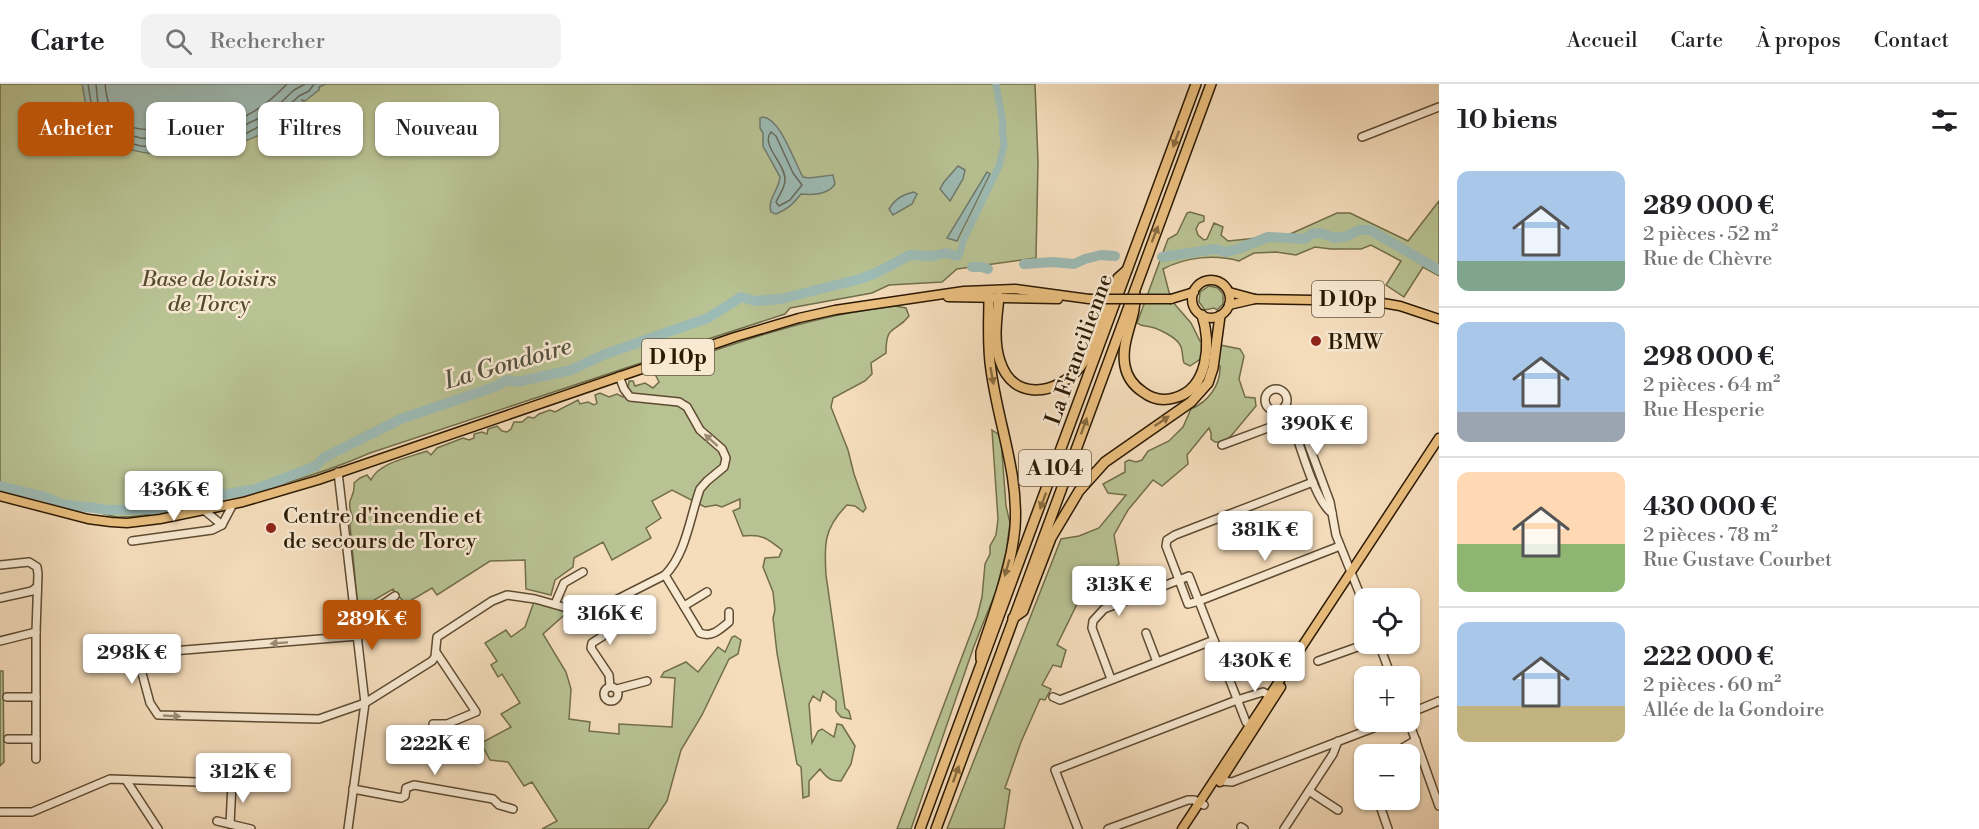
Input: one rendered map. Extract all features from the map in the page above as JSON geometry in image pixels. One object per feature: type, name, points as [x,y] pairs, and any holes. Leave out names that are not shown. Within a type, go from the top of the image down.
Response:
[{"type":"highway","name":"La Francilienne","points":[[920,829],[1196,84]]},
{"type":"highway","name":"La Francilienne","points":[[936,829],[1211,84]]},
{"type":"highway","points":[[996,293],[997,345],[1004,371],[1022,387],[1034,390],[1049,389],[1066,381],[1081,366],[1092,345],[1118,278],[1128,269]]},
{"type":"highway","points":[[1135,289],[1136,305],[1124,349],[1125,366],[1132,382],[1148,396],[1163,399],[1177,397],[1197,382],[1206,353],[1206,333],[1202,315]]},
{"type":"highway","points":[[981,668],[981,652],[1010,557],[1015,519],[1012,474],[991,370],[988,343],[996,293]]},
{"type":"highway","points":[[1013,618],[1023,611],[1051,538],[1079,491],[1105,462],[1191,402],[1208,383],[1213,368],[1220,316]]},
{"type":"main road","points":[[1210,280],[1221,283],[1229,292],[1229,305],[1220,316],[1211,318],[1202,315],[1194,306],[1192,298],[1194,292],[1200,284],[1210,280]]},
{"type":"main road","name":"D 10p","points":[[0,496],[88,519],[111,522],[142,521],[233,504],[277,493],[619,376],[799,318],[861,304],[1033,290],[1089,299],[1172,299],[1194,292]]},
{"type":"main road","name":"D 10p","points":[[1229,292],[1255,299]]},
{"type":"main road","name":"D 10p","points":[[1172,299],[1194,306]]},
{"type":"main road","name":"D 10p","points":[[1229,305],[1255,299],[1371,301],[1414,310],[1439,319]]},
{"type":"main road","points":[[1188,829],[1439,438]]},
{"type":"main road","points":[[1182,829],[1221,781],[1252,728]]},
{"type":"street","points":[[1362,137],[1439,107]]},
{"type":"street","points":[[358,636],[147,653],[141,656],[139,662],[150,703],[158,715],[313,720],[331,717],[365,703],[432,661],[436,652],[436,639],[441,634],[501,596],[519,596],[581,612],[592,612],[605,608],[665,575],[677,558],[703,485],[724,467],[726,458],[722,449],[700,430],[685,404],[630,397],[619,376]]},
{"type":"street","points":[[1285,406],[1292,411],[1301,424],[1332,513],[1336,535],[1356,588]]},
{"type":"street","points":[[1222,445],[1287,421],[1293,426],[1323,505],[1332,513]]},
{"type":"street","points":[[338,472],[365,703],[348,829]]},
{"type":"street","points":[[1313,482],[1167,540],[1166,546],[1188,604],[1340,546]]},
{"type":"street","points":[[132,540],[201,532],[222,525],[233,504]]},
{"type":"street","points":[[204,510],[222,525]]},
{"type":"street","points":[[0,565],[25,562],[33,563],[37,567],[36,759]]},
{"type":"street","points":[[555,604],[564,583],[583,572]]},
{"type":"street","points":[[665,575],[700,633],[712,634],[729,622],[729,612]]},
{"type":"street","points":[[1111,679],[1092,627],[1093,621],[1104,609],[1189,576],[1246,722],[1252,728]]},
{"type":"street","points":[[0,598],[32,591],[36,587]]},
{"type":"street","points":[[684,606],[707,592]]},
{"type":"street","points":[[357,622],[395,596]]},
{"type":"street","points":[[592,612],[604,632],[603,636],[592,643],[591,648],[614,687],[647,681]]},
{"type":"street","points":[[0,641],[36,632]]},
{"type":"street","points":[[1146,633],[1157,662]]},
{"type":"street","points":[[1053,697],[1060,700],[1214,640]]},
{"type":"street","points":[[1318,661],[1354,648]]},
{"type":"street","points":[[433,724],[447,724],[476,712],[436,652]]},
{"type":"street","points":[[1078,829],[1055,770],[1237,700],[1263,692],[1272,696]]},
{"type":"street","points":[[7,697],[36,697]]},
{"type":"street","points":[[1420,709],[1439,701]]},
{"type":"street","points":[[1221,781],[1232,782],[1362,732]]},
{"type":"street","points":[[1413,732],[1439,806]]},
{"type":"street","points":[[8,739],[36,739]]},
{"type":"street","points":[[1409,744],[1416,740]]},
{"type":"street","points":[[1284,829],[1333,754],[1338,741]]},
{"type":"street","points":[[0,812],[32,812],[107,779],[285,785]]},
{"type":"street","points":[[126,780],[158,829]]},
{"type":"street","points":[[230,824],[232,784]]},
{"type":"street","points":[[353,789],[401,798],[405,796],[406,788],[414,785],[493,799],[499,805],[513,809]]},
{"type":"street","points":[[1309,791],[1338,810]]},
{"type":"street","points":[[1108,829],[1188,800],[1202,804]]},
{"type":"street","points":[[1381,810],[1388,829]]},
{"type":"street","points":[[217,821],[251,829]]},
{"type":"green space","name":"Base de loisirs de Torcy","points":[[0,84],[1035,84],[1038,162],[1036,258],[957,269],[942,282],[889,285],[872,293],[790,308],[785,314],[370,453],[302,478],[208,502],[142,515],[116,517],[0,487]]},
{"type":"green space","points":[[1439,201],[1439,276],[1423,267],[1404,297],[1386,285],[1401,261],[1371,245],[1361,249],[1315,247],[1296,255],[1276,252],[1254,253],[1239,261],[1201,258],[1163,269],[1171,300],[1191,323],[1200,341],[1240,349],[1244,356],[1239,379],[1245,397],[1255,398],[1256,406],[1231,436],[1223,442],[1215,442],[1211,439],[1209,428],[1187,455],[1188,464],[1162,486],[1153,480],[1128,510],[1114,535],[1119,564],[1108,573],[1086,572],[1078,602],[1057,645],[1066,650],[1061,667],[1053,665],[1042,685],[1051,689],[1045,700],[1040,699],[1021,742],[1005,788],[1010,790],[1004,829],[947,829],[1061,539],[1079,536],[1099,528],[1126,495],[1108,493],[1103,484],[1125,472],[1125,462],[1142,460],[1148,451],[1169,441],[1183,427],[1191,409],[1203,402],[1216,386],[1220,366],[1199,360],[1190,366],[1184,363],[1181,347],[1175,339],[1149,326],[1137,323],[1168,239],[1177,234],[1187,213],[1204,216],[1204,221],[1199,223],[1196,229],[1198,235],[1204,240],[1207,239],[1214,223],[1223,227],[1221,235],[1228,241],[1288,235],[1337,213],[1350,213],[1408,241]]},
{"type":"green space","points":[[1209,286],[1218,288],[1223,294],[1223,304],[1217,310],[1214,308],[1205,310],[1199,302],[1200,292]]},
{"type":"green space","points":[[895,306],[906,308],[909,316],[890,333],[886,353],[871,363],[872,374],[865,381],[833,398],[831,407],[848,450],[866,508],[863,512],[855,506],[847,505],[839,513],[827,537],[825,554],[845,708],[849,711],[851,719],[841,717],[836,711],[836,701],[823,691],[820,701],[813,696],[809,704],[812,743],[818,731],[822,729],[834,737],[837,724],[842,725],[855,746],[851,764],[841,781],[829,778],[820,769],[809,781],[809,796],[803,798],[801,767],[797,764],[777,653],[773,592],[763,567],[765,558],[779,557],[782,550],[764,538],[743,536],[733,511],[740,508],[740,499],[722,507],[716,505],[705,507],[672,490],[652,501],[661,518],[646,528],[651,538],[612,560],[603,542],[574,558],[573,567],[555,580],[551,595],[526,589],[525,560],[490,561],[437,595],[432,588],[405,604],[393,589],[374,600],[367,610],[363,612],[358,609],[350,502],[354,483],[360,478],[367,475],[371,480],[380,469],[395,461],[427,451],[431,455],[437,448],[463,438],[469,440],[474,438],[474,434],[482,432],[487,434],[488,429],[497,426],[507,432],[514,422],[522,422],[528,417],[534,418],[550,410],[555,412],[578,400],[580,404],[588,402],[594,405],[597,403],[595,395],[600,393],[609,397],[617,394],[623,397],[632,394],[628,389],[629,381],[633,381],[635,386],[645,383],[653,388],[659,382],[654,372],[745,340],[834,316]]},
{"type":"green space","points":[[992,430],[1001,440],[1006,506],[1010,523],[1006,552],[996,591],[974,646],[911,829],[897,829],[977,617],[982,597],[985,564],[996,535],[998,519]]},
{"type":"green space","points":[[535,599],[571,609],[543,634],[566,672],[571,689],[569,719],[590,722],[589,731],[619,734],[619,724],[672,727],[675,678],[661,677],[664,672],[686,662],[698,672],[718,647],[725,652],[732,637],[735,636],[741,640],[738,654],[729,659],[702,715],[681,750],[667,801],[648,829],[542,829],[557,821],[532,782],[524,786],[508,762],[490,760],[481,743],[511,727],[501,714],[520,703],[502,674],[498,677],[491,665],[497,661],[485,643],[506,630],[511,637],[525,627]]},
{"type":"green space","points":[[0,671],[3,671],[4,762],[0,766]]},
{"type":"water","points":[[82,84],[326,84],[319,87],[319,90],[305,101],[302,100],[303,102],[258,102],[258,135],[246,140],[246,102],[146,102],[146,153],[134,150],[134,102],[85,102]]},
{"type":"water","points":[[763,117],[776,125],[803,177],[833,175],[835,184],[832,188],[819,194],[801,194],[784,210],[776,214],[771,212],[772,199],[780,177],[763,146],[760,118]]},
{"type":"water","points":[[958,166],[965,170],[963,179],[950,201],[940,189]]},
{"type":"water","points":[[987,172],[990,174],[957,241],[947,238]]},
{"type":"water","points":[[914,192],[917,194],[912,204],[893,215],[889,209],[894,202]]},
{"type":"waterway","points":[[957,256],[960,254],[963,241],[999,166],[1004,145],[996,84]]},
{"type":"waterway","name":"La Gondoire","points":[[1162,257],[1216,249],[1226,252],[1268,237],[1305,239],[1312,234],[1320,233],[1335,238],[1347,236],[1359,230],[1370,230],[1439,270]]},
{"type":"waterway","name":"La Gondoire","points":[[0,486],[46,497],[61,504],[110,510],[156,509],[256,489],[316,466],[323,458],[401,419],[497,386],[507,380],[517,382],[571,370],[603,355],[708,318],[741,297],[756,301],[781,299],[860,279],[910,255],[933,256],[946,253],[957,256]]},
{"type":"waterway","name":"La Gondoire","points":[[1024,264],[1053,262],[1074,264],[1101,255],[1115,256]]},
{"type":"waterway","name":"La Gondoire","points":[[972,267],[988,269]]},
{"type":"place","name":"BMW","points":[[1316,341]]},
{"type":"place","name":"Centre d'incendie et de secours de Torcy","points":[[271,528]]}]
